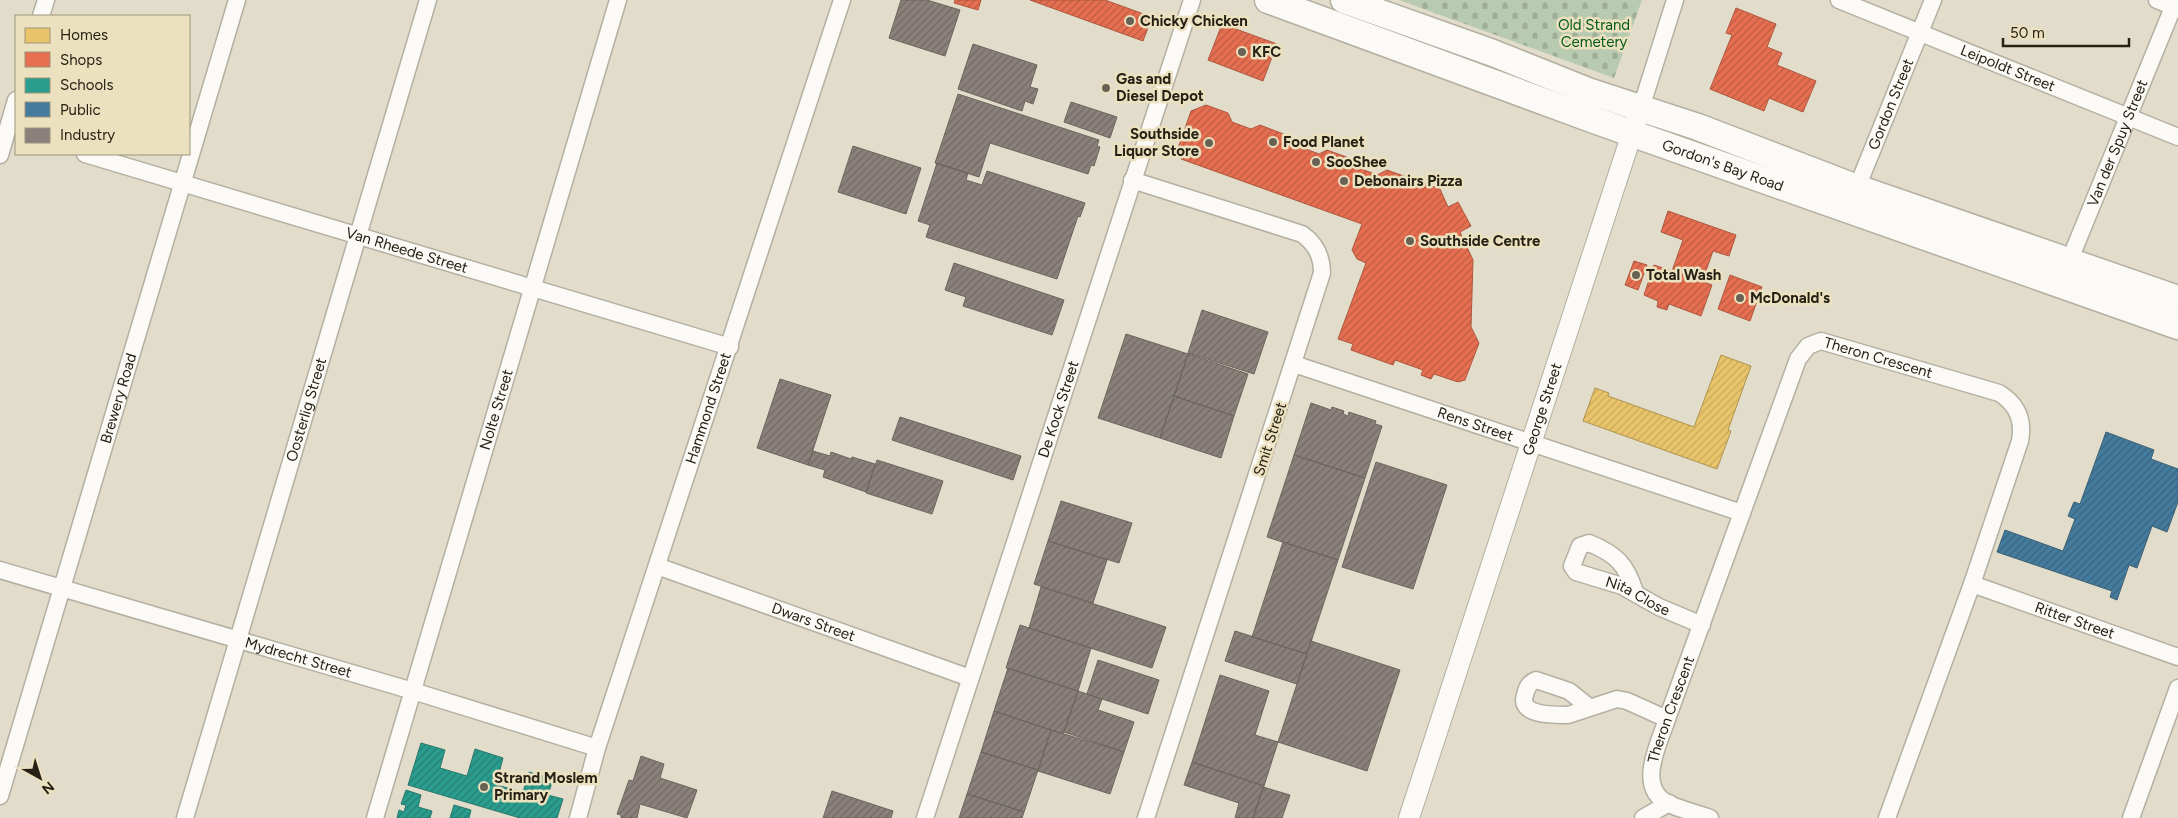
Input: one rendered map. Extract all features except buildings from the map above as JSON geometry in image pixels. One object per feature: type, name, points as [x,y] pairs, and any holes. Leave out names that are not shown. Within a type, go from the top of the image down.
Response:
[{"type":"main road","name":"Gordon's Bay Road","points":[[1268,0],[1632,134],[1853,199],[2064,274],[2178,326]]},
{"type":"main road","name":"Gordon's Bay Road","points":[[1344,0],[1493,53],[1588,91],[1698,127],[1853,199]]},
{"type":"main road","name":"Gordon's Bay Road","points":[[2064,274],[2178,300]]},
{"type":"street","points":[[41,15],[46,0]]},
{"type":"street","name":"Brewery Road","points":[[0,796],[237,0]]},
{"type":"street","name":"Oosterlig Street","points":[[184,818],[428,0]]},
{"type":"street","name":"Nolte Street","points":[[374,818],[618,0]]},
{"type":"street","name":"Hammond Street","points":[[578,818],[597,748],[730,347],[842,0]]},
{"type":"street","name":"De Kock Street","points":[[924,818],[1192,0]]},
{"type":"street","name":"George Street","points":[[1409,818],[1675,0]]},
{"type":"street","name":"Leipoldt Street","points":[[1839,0],[2178,137]]},
{"type":"street","name":"Gordon Street","points":[[1853,199],[1933,0]]},
{"type":"street","points":[[2157,0],[2176,5]]},
{"type":"street","name":"Van der Spuy Street","points":[[2064,274],[2176,5]]},
{"type":"street","points":[[0,155],[15,104]]},
{"type":"street","name":"Van Rheede Street","points":[[88,155],[730,347]]},
{"type":"street","name":"Smit Street","points":[[1132,180],[1293,230],[1310,240],[1320,255],[1322,273],[1146,818]]},
{"type":"street","name":"Theron Crescent","points":[[1668,803],[1657,794],[1651,776],[1667,719],[1798,359],[1808,346],[1821,341],[1828,341],[1999,393],[2011,402],[2019,415],[2022,432],[1972,584],[1887,818]]},
{"type":"street","name":"Rens Street","points":[[1294,364],[1742,513]]},
{"type":"street","name":"Nita Close","points":[[1635,592],[1629,572],[1622,563],[1610,553],[1589,543],[1580,546],[1572,563],[1573,569],[1579,574],[1635,592],[1659,607],[1702,625]]},
{"type":"street","name":"Dwars Street","points":[[657,566],[970,678]]},
{"type":"street","name":"Mydrecht Street","points":[[0,570],[412,691],[597,748]]},
{"type":"street","name":"Ritter Street","points":[[1972,584],[2178,657]]},
{"type":"street","points":[[1589,707],[1569,692],[1536,680],[1528,686],[1523,700],[1524,705],[1529,711],[1568,715],[1617,699],[1627,701],[1667,719]]},
{"type":"street","points":[[2132,818],[2178,688]]},
{"type":"street","points":[[1643,818],[1668,803],[1710,818]]},
{"type":"green space","name":"Old Strand Cemetery","points":[[1399,0],[1642,0],[1614,78]]},
{"type":"place","name":"Chicky Chicken","points":[[1130,21]]},
{"type":"place","name":"KFC","points":[[1242,52]]},
{"type":"place","name":"Gas and Diesel Depot","points":[[1106,88]]},
{"type":"place","name":"Food Planet","points":[[1273,142]]},
{"type":"place","name":"Southside Liquor Store","points":[[1209,143]]},
{"type":"place","name":"SooShee","points":[[1316,162]]},
{"type":"place","name":"Debonairs Pizza","points":[[1344,181]]},
{"type":"place","name":"Southside Centre","points":[[1410,241]]},
{"type":"place","name":"Total Wash","points":[[1636,275]]},
{"type":"place","name":"McDonald's","points":[[1740,298]]},
{"type":"place","name":"Strand Moslem Primary","points":[[484,787]]}]
